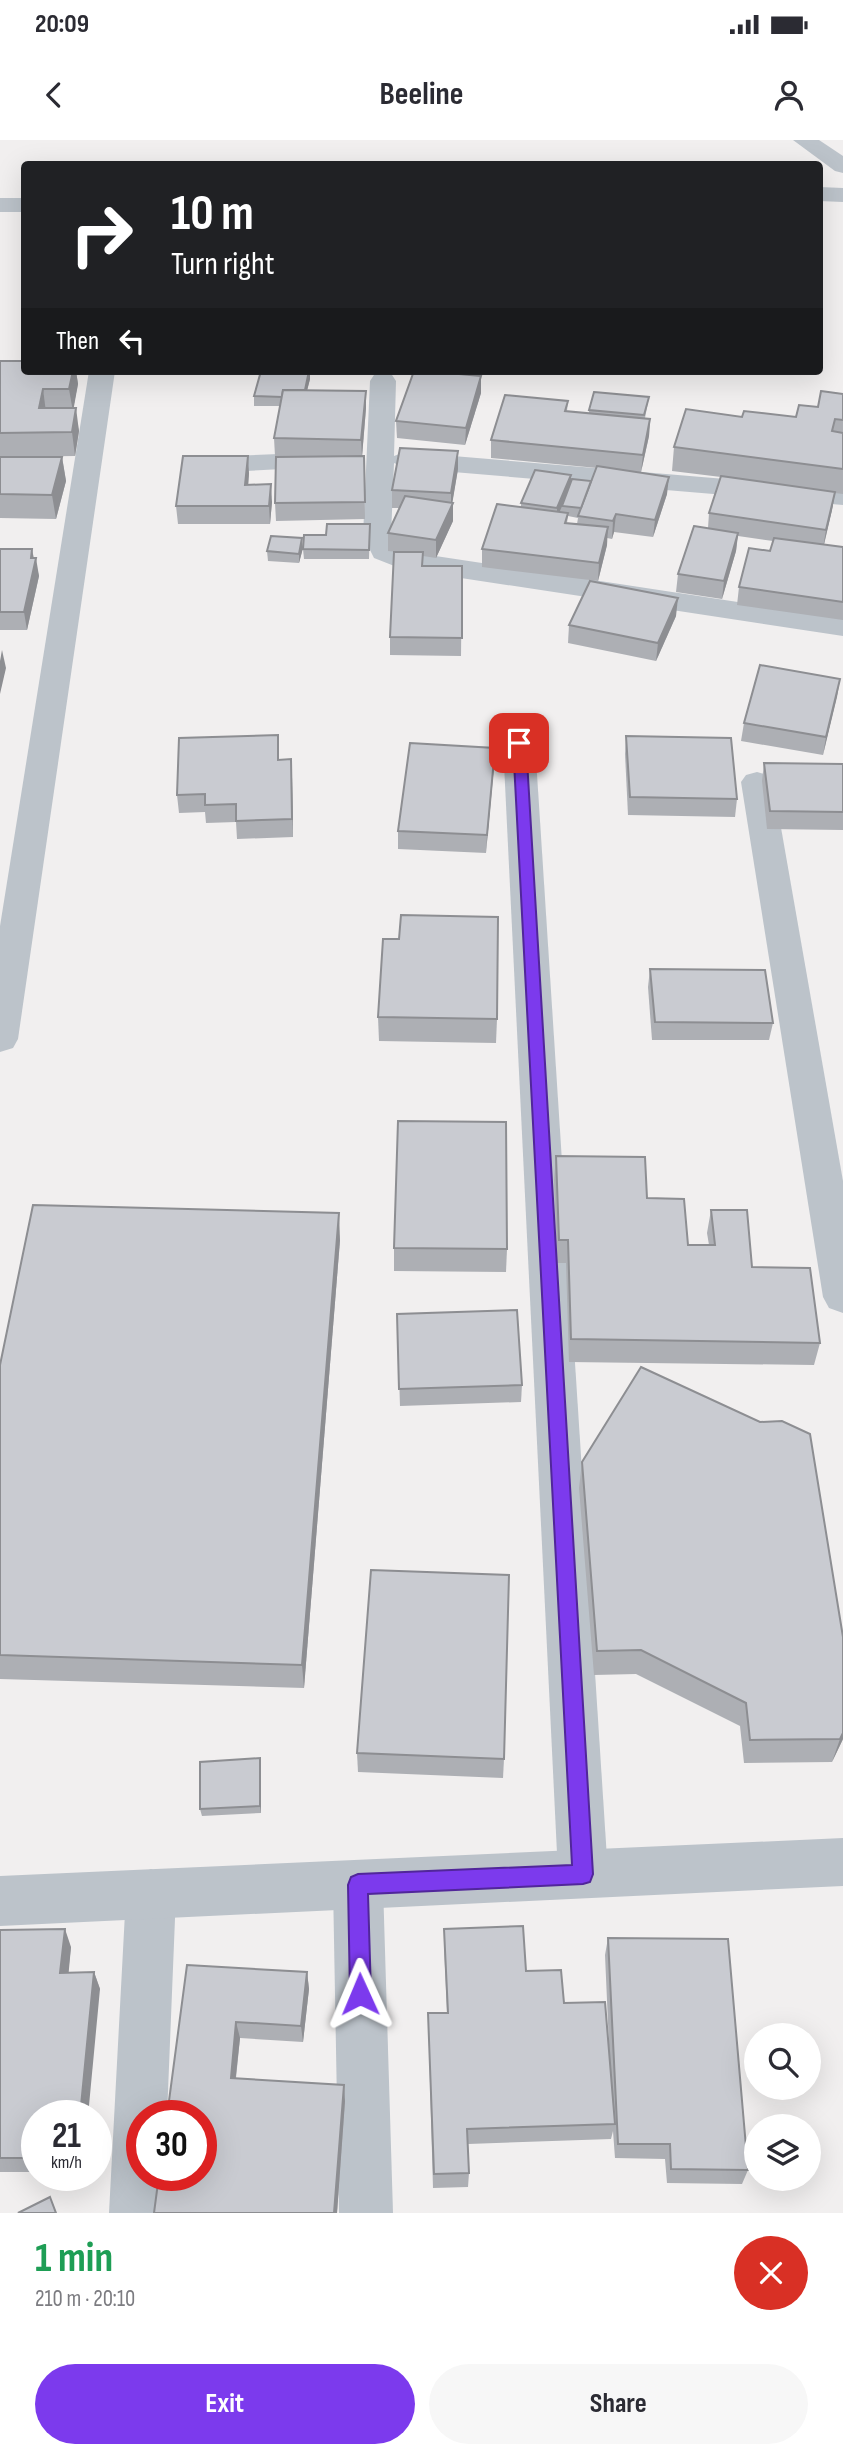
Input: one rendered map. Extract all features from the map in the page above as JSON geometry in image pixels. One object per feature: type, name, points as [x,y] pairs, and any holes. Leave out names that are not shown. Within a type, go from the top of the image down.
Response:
[{"type":"street","points":[[804,140],[843,166]]},
{"type":"street","points":[[823,194],[843,195]]},
{"type":"street","points":[[0,205],[21,205]]},
{"type":"street","points":[[0,1039],[101,375]]},
{"type":"street","points":[[383,381],[377,536],[384,552],[402,560],[843,627]]},
{"type":"street","points":[[207,465],[380,458],[843,497]]},
{"type":"street","points":[[519,743],[583,1874]]},
{"type":"street","points":[[757,782],[843,1297]]},
{"type":"street","points":[[0,1901],[843,1862]]},
{"type":"street","points":[[358,1885],[366,2213]]},
{"type":"street","points":[[136,2213],[151,1894]]},
{"type":"building","points":[[0,361],[21,361],[21,375],[72,375],[69,389],[43,389],[39,408],[76,408],[72,432],[0,433]]},
{"type":"building","points":[[260,375],[308,375],[305,390],[283,390],[282,397],[254,396]]},
{"type":"building","points":[[413,375],[481,376],[466,428],[396,421]]},
{"type":"building","points":[[283,390],[366,391],[361,440],[274,438]]},
{"type":"building","points":[[821,391],[843,394],[843,420],[835,419],[832,431],[843,433],[843,469],[674,447],[686,409],[742,417],[744,411],[796,417],[799,405],[818,407]]},
{"type":"building","points":[[594,392],[649,397],[644,415],[589,410]]},
{"type":"building","points":[[505,395],[568,401],[565,411],[650,419],[643,455],[491,440]]},
{"type":"building","points":[[400,448],[458,451],[451,493],[392,490]]},
{"type":"building","points":[[183,456],[248,456],[245,485],[271,484],[269,506],[176,506]]},
{"type":"building","points":[[364,456],[365,502],[275,503],[276,457]]},
{"type":"building","points":[[0,457],[62,457],[52,495],[0,494]]},
{"type":"building","points":[[597,466],[669,477],[655,520],[616,514],[613,521],[578,516]]},
{"type":"building","points":[[535,470],[571,475],[557,508],[521,503]]},
{"type":"building","points":[[721,476],[835,492],[826,530],[709,513]]},
{"type":"building","points":[[572,479],[591,481],[581,508],[562,506]]},
{"type":"building","points":[[405,496],[453,503],[436,540],[388,533]]},
{"type":"building","points":[[497,504],[568,513],[565,523],[608,527],[599,563],[482,549]]},
{"type":"building","points":[[327,524],[370,524],[369,550],[303,549],[304,535],[326,535]]},
{"type":"building","points":[[694,526],[738,533],[724,581],[678,574]]},
{"type":"building","points":[[271,536],[302,538],[299,554],[267,551]]},
{"type":"building","points":[[774,538],[843,547],[843,602],[739,587],[749,548],[770,551]]},
{"type":"building","points":[[0,549],[32,549],[31,558],[36,558],[24,612],[0,612]]},
{"type":"building","points":[[394,552],[423,552],[422,566],[462,566],[462,638],[390,637]]},
{"type":"building","points":[[590,581],[678,598],[658,643],[569,625]]},
{"type":"building","points":[[760,665],[840,679],[826,737],[744,723]]},
{"type":"building","points":[[278,735],[278,760],[291,759],[292,819],[236,821],[236,804],[205,805],[205,794],[177,795],[179,738]]},
{"type":"building","points":[[626,736],[731,738],[737,799],[630,797]]},
{"type":"building","points":[[410,743],[495,748],[487,835],[398,831]]},
{"type":"building","points":[[764,763],[843,764],[843,812],[770,811]]},
{"type":"building","points":[[401,915],[498,917],[497,1019],[378,1017],[383,939],[399,939]]},
{"type":"building","points":[[650,969],[765,970],[773,1023],[655,1022]]},
{"type":"building","points":[[398,1121],[506,1122],[507,1249],[394,1248]]},
{"type":"building","points":[[556,1156],[645,1157],[647,1198],[684,1199],[688,1245],[715,1245],[711,1210],[747,1210],[752,1267],[810,1268],[820,1343],[571,1339],[568,1240],[559,1240]]},
{"type":"building","points":[[33,1205],[339,1213],[302,1665],[0,1655],[0,1365]]},
{"type":"building","points":[[517,1310],[522,1385],[399,1389],[397,1314]]},
{"type":"building","points":[[641,1367],[760,1422],[782,1421],[810,1434],[843,1637],[843,1733],[840,1739],[750,1740],[746,1703],[641,1650],[597,1651],[582,1462]]},
{"type":"building","points":[[371,1570],[509,1575],[504,1759],[357,1753]]},
{"type":"building","points":[[260,1758],[260,1806],[200,1809],[200,1762]]},
{"type":"building","points":[[523,1926],[526,1971],[561,1970],[564,2003],[605,2002],[615,2124],[467,2129],[469,2173],[434,2174],[428,2013],[448,2013],[444,1929]]},
{"type":"building","points":[[65,1929],[60,1973],[94,1972],[82,2100],[21,2100],[21,2158],[0,2158],[0,1930]]},
{"type":"building","points":[[608,1938],[728,1939],[744,2124],[744,2170],[671,2169],[670,2144],[618,2144]]},
{"type":"building","points":[[187,1965],[307,1972],[301,2026],[236,2022],[231,2078],[344,2085],[334,2213],[154,2213],[157,2191],[217,2191],[217,2100],[169,2100]]},
{"type":"building","points":[[50,2197],[56,2213],[18,2213]]},
{"type":"route","points":[[360,1994],[358,1885],[583,1874],[519,743]]}]
